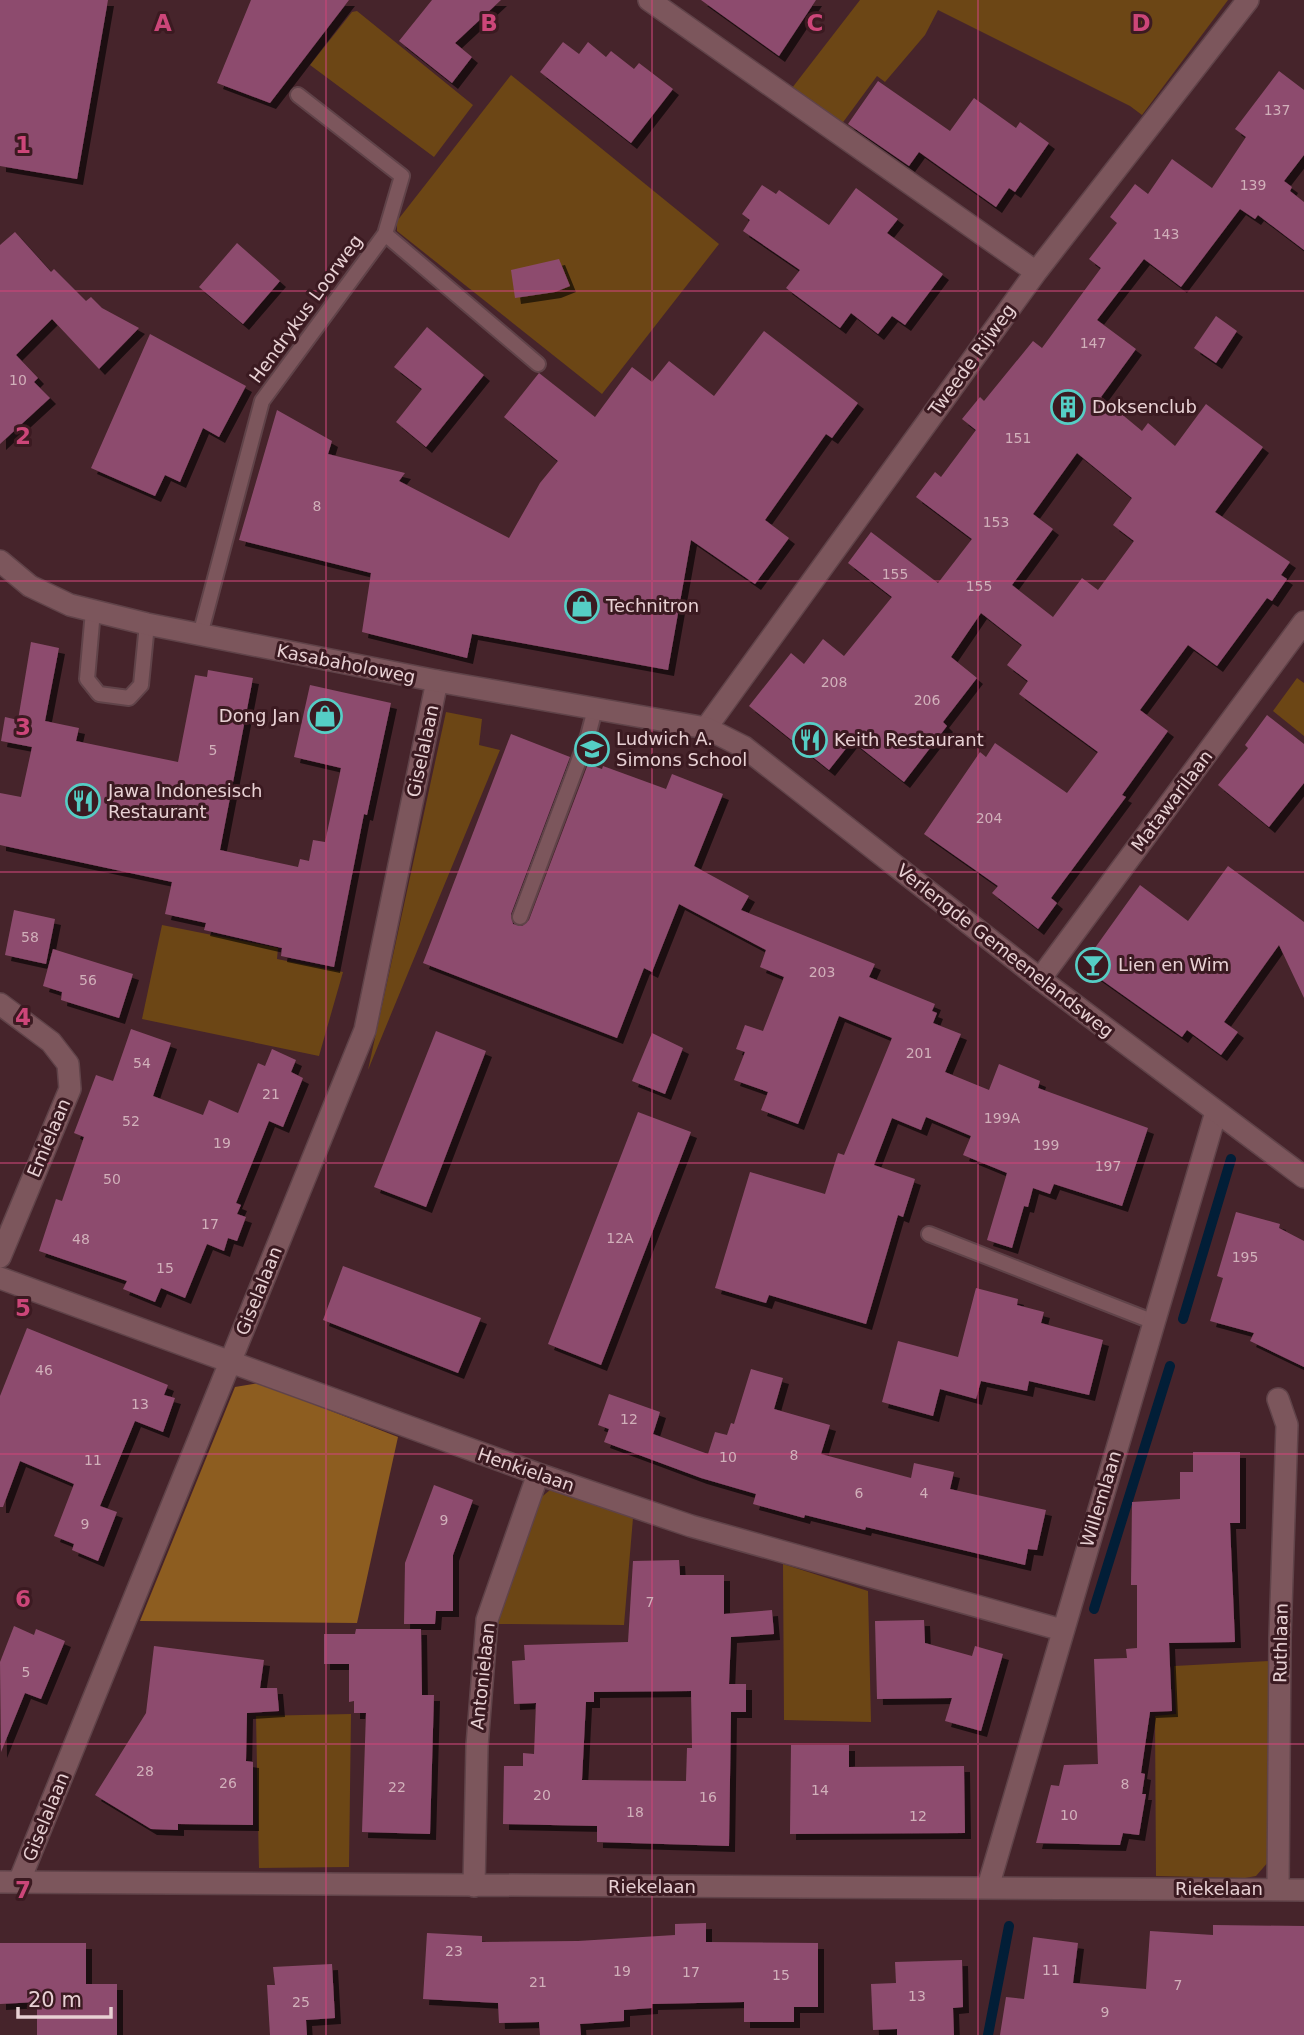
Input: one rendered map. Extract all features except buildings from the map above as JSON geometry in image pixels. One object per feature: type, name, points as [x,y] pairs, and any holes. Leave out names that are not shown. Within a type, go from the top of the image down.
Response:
[{"type":"street","points":[[649,0],[1036,272]]},
{"type":"street","name":"Tweede Rijweg","points":[[706,727],[1036,272],[1248,0]]},
{"type":"street","name":"Kasabaholoweg","points":[[0,561],[30,586],[69,605],[146,624],[437,681],[706,727]]},
{"type":"street","name":"Matawarilaan","points":[[1040,979],[1304,622]]},
{"type":"street","name":"Giselalaan","points":[[10,1882],[229,1363],[365,1030],[437,681]]},
{"type":"street","name":"Verlengde Gemeenelandsweg","points":[[706,727],[744,747],[1040,979],[1304,1177]]},
{"type":"street","name":"Emielaan","points":[[0,1004],[51,1042],[68,1064],[69,1089],[0,1257]]},
{"type":"street","name":"Willemlaan","points":[[988,1887],[1216,1112]]},
{"type":"street","name":"Henkielaan","points":[[0,1278],[538,1474],[691,1526],[1062,1630]]},
{"type":"street","name":"Ruthlaan","points":[[1278,1399],[1287,1425],[1280,1637],[1278,1890]]},
{"type":"street","name":"Antonielaan","points":[[474,1886],[477,1746],[487,1620],[538,1474]]},
{"type":"street","name":"Riekelaan","points":[[10,1882],[1304,1890]]},
{"type":"lane","name":"Hendrykus Loorweg","points":[[200,635],[262,401],[386,234],[402,176],[298,95]]},
{"type":"lane","points":[[386,234],[538,364]]},
{"type":"lane","points":[[93,611],[87,679],[99,694],[129,698],[141,685],[146,624]]},
{"type":"lane","points":[[520,917],[588,736],[595,709]]},
{"type":"lane","points":[[929,1234],[1154,1322]]},
{"type":"shaded area","points":[[860,0],[1228,0],[1142,115],[1130,106],[938,10],[925,35],[885,82],[877,76],[841,125],[792,88]]},
{"type":"shaded area","points":[[357,11],[473,105],[434,157],[310,65],[352,12]]},
{"type":"shaded area","points":[[511,75],[719,244],[602,394],[397,231],[397,221]]},
{"type":"shaded area","points":[[1297,678],[1304,683],[1304,736],[1273,711]]},
{"type":"shaded area","points":[[446,712],[482,719],[479,745],[500,750],[368,1070]]},
{"type":"shaded area","points":[[162,925],[278,948],[277,959],[343,972],[319,1056],[142,1019]]},
{"type":"shaded area","points":[[259,1383],[398,1437],[357,1623],[140,1621],[235,1387]]},
{"type":"shaded area","points":[[550,1490],[633,1518],[624,1625],[496,1624],[538,1500]]},
{"type":"shaded area","points":[[783,1564],[868,1591],[871,1722],[784,1720]]},
{"type":"shaded area","points":[[1269,1661],[1269,1861],[1256,1876],[1245,1878],[1156,1876],[1155,1716],[1176,1714],[1174,1666]]},
{"type":"shaded area","points":[[351,1714],[349,1867],[259,1868],[256,1716]]},
{"type":"waterway","points":[[1183,1319],[1231,1159]]},
{"type":"waterway","points":[[1094,1609],[1170,1366]]},
{"type":"waterway","points":[[988,2035],[1009,1926]]},
{"type":"place","name":"Doksenclub","points":[[1068,407]]},
{"type":"place","name":"Technitron","points":[[582,606]]},
{"type":"place","name":"Dong Jan","points":[[325,716]]},
{"type":"place","name":"Keith Restaurant","points":[[810,740]]},
{"type":"place","name":"Ludwich A. Simons School","points":[[592,749]]},
{"type":"place","name":"Jawa Indonesisch Restaurant","points":[[83,801]]},
{"type":"place","name":"Lien en Wim","points":[[1093,965]]}]
